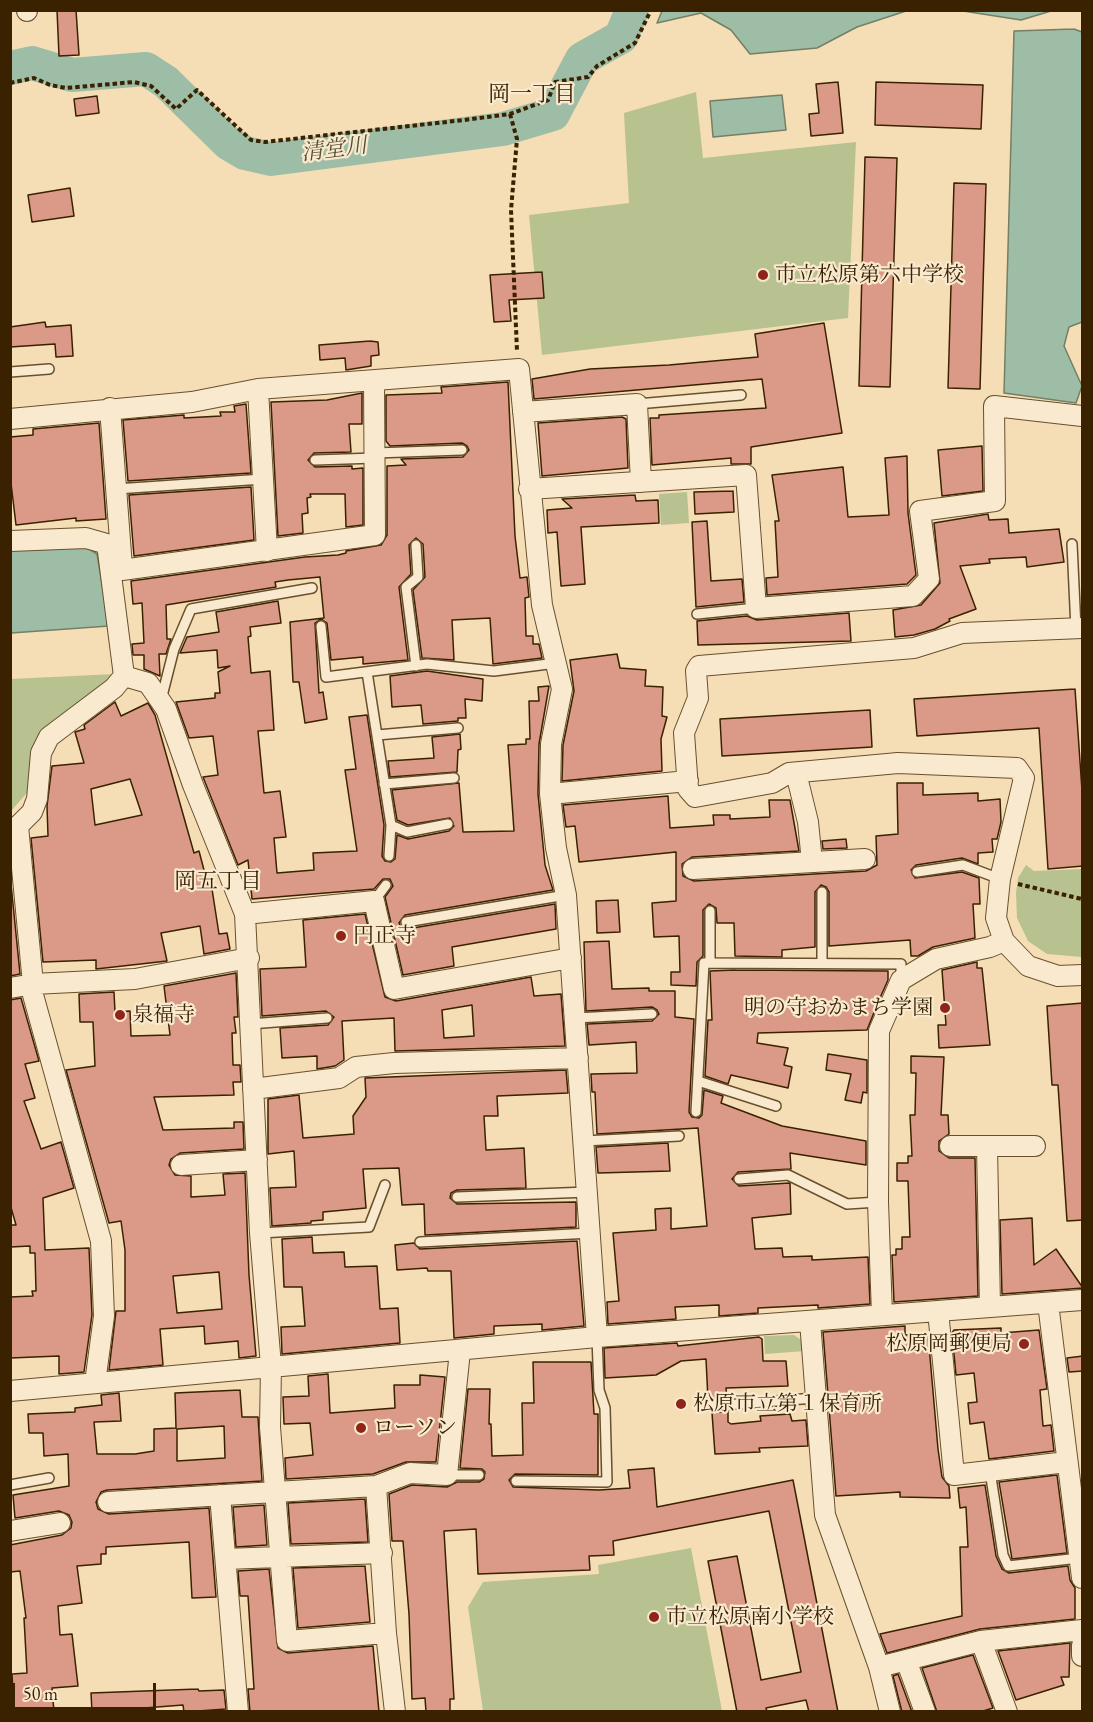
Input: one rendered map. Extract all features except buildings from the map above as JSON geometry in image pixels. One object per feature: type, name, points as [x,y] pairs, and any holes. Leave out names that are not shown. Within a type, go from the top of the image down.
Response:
[{"type":"street","points":[[10,419],[192,402],[258,389],[374,382],[519,369],[542,605],[562,689],[551,744],[550,794],[556,848],[566,895],[597,1337]]},
{"type":"street","points":[[122,570],[375,535],[374,382]]},
{"type":"street","points":[[258,389],[267,550]]},
{"type":"street","points":[[523,412],[637,404],[641,482]]},
{"type":"street","points":[[529,489],[746,475],[756,608],[913,596],[929,579],[920,511],[995,501],[994,406],[1083,416]]},
{"type":"street","points":[[110,408],[124,598],[118,623]]},
{"type":"street","points":[[10,541],[86,538],[107,544],[124,676],[114,688],[49,737],[41,753],[32,812],[18,826],[31,984],[101,1241],[104,1316],[96,1383]]},
{"type":"street","points":[[1079,628],[962,633],[914,648],[699,666],[696,671],[698,698],[684,733],[688,789],[694,797],[772,783],[789,773],[898,763],[1017,768],[1024,778],[996,918],[1004,941],[1029,966],[1058,976],[1083,975]]},
{"type":"street","points":[[124,676],[148,683],[161,700],[245,914],[249,958],[260,1233],[271,1366],[270,1426],[287,1641],[386,1633]]},
{"type":"street","points":[[796,773],[808,822],[812,862]]},
{"type":"street","points":[[550,794],[688,781]]},
{"type":"street","points":[[693,868],[866,860]]},
{"type":"street","points":[[245,914],[374,901],[394,989],[571,958]]},
{"type":"street","points":[[882,1315],[878,1202],[879,1031],[901,980],[936,959],[990,947],[1004,941]]},
{"type":"street","points":[[10,988],[31,984],[135,979],[249,958]]},
{"type":"street","points":[[253,1089],[339,1078],[356,1067],[394,1063],[578,1058]]},
{"type":"street","points":[[950,1146],[1035,1146]]},
{"type":"street","points":[[987,1146],[990,1307]]},
{"type":"street","points":[[181,1165],[257,1160]]},
{"type":"street","points":[[10,1391],[597,1337],[1083,1300]]},
{"type":"street","points":[[1048,1303],[1083,1578]]},
{"type":"street","points":[[938,1311],[954,1475],[1067,1462]]},
{"type":"street","points":[[810,1321],[814,1398],[825,1515],[879,1667],[890,1712]]},
{"type":"street","points":[[108,1502],[376,1486],[410,1473],[447,1475],[460,1351]]},
{"type":"street","points":[[376,1486],[386,1633],[395,1712]]},
{"type":"street","points":[[220,1495],[238,1712]]},
{"type":"street","points":[[10,1531],[60,1523]]},
{"type":"street","points":[[226,1559],[382,1553]]},
{"type":"street","points":[[879,1667],[981,1641],[1083,1630]]},
{"type":"street","points":[[981,1641],[1007,1712]]},
{"type":"street","points":[[1083,1645],[1083,1656]]},
{"type":"street","points":[[906,1660],[924,1712]]},
{"type":"lane","points":[[10,372],[49,369]]},
{"type":"lane","points":[[637,404],[741,395]]},
{"type":"lane","points":[[315,460],[462,450]]},
{"type":"lane","points":[[116,489],[263,479]]},
{"type":"lane","points":[[1072,544],[1078,576],[1079,628]]},
{"type":"lane","points":[[416,545],[418,577],[406,587],[416,666]]},
{"type":"lane","points":[[161,700],[174,649],[190,609],[312,588]]},
{"type":"lane","points":[[697,614],[756,608]]},
{"type":"lane","points":[[321,626],[326,677],[427,664],[494,671],[556,663]]},
{"type":"lane","points":[[367,672],[391,825],[389,856]]},
{"type":"lane","points":[[377,735],[458,728]]},
{"type":"lane","points":[[384,784],[454,778]]},
{"type":"lane","points":[[391,825],[407,832],[448,824]]},
{"type":"lane","points":[[917,872],[963,865],[1005,881]]},
{"type":"lane","points":[[374,901],[387,885]]},
{"type":"lane","points":[[822,892],[822,963]]},
{"type":"lane","points":[[406,922],[566,895]]},
{"type":"lane","points":[[710,911],[710,963]]},
{"type":"lane","points":[[696,1112],[704,963],[901,964],[901,980]]},
{"type":"lane","points":[[575,1018],[652,1014]]},
{"type":"lane","points":[[250,1024],[327,1018]]},
{"type":"lane","points":[[698,1081],[776,1106]]},
{"type":"lane","points":[[584,1141],[679,1136]]},
{"type":"lane","points":[[739,1179],[788,1175],[847,1204],[878,1202]]},
{"type":"lane","points":[[260,1233],[369,1227],[385,1185]]},
{"type":"lane","points":[[457,1197],[588,1192]]},
{"type":"lane","points":[[420,1242],[591,1233]]},
{"type":"lane","points":[[516,1481],[607,1482],[605,1408],[599,1390],[597,1337]]},
{"type":"lane","points":[[711,1406],[814,1398]]},
{"type":"lane","points":[[990,1471],[1003,1555],[1008,1566],[1079,1558]]},
{"type":"lane","points":[[447,1475],[479,1475]]},
{"type":"lane","points":[[10,1485],[49,1478]]},
{"type":"path","points":[[10,83],[34,78],[50,85],[66,88],[134,82],[151,86],[176,109],[197,90],[251,140],[266,142],[510,116],[548,100],[555,82],[588,78],[597,66],[635,44],[651,10]]},
{"type":"path","points":[[510,116],[515,134],[510,210],[519,369]]},
{"type":"path","points":[[1005,881],[1083,900]]},
{"type":"shaded area","points":[[662,10],[906,11],[857,27],[817,48],[750,54],[731,30],[701,13],[657,23]]},
{"type":"shaded area","points":[[963,11],[1051,11],[1021,20]]},
{"type":"shaded area","points":[[1074,29],[1082,32],[1082,322],[1069,327],[1064,346],[1082,386],[1076,403],[1004,393],[1014,31]]},
{"type":"shaded area","points":[[696,92],[703,158],[856,142],[848,318],[542,355],[529,215],[629,203],[624,113]]},
{"type":"shaded area","points":[[782,95],[786,130],[713,137],[710,101]]},
{"type":"shaded area","points":[[687,492],[689,523],[661,525],[659,494]]},
{"type":"shaded area","points":[[83,545],[97,554],[109,626],[11,633],[11,549]]},
{"type":"shaded area","points":[[115,674],[116,678],[66,714],[33,786],[11,811],[11,679]]},
{"type":"shaded area","points":[[1026,865],[1034,871],[1082,869],[1082,957],[1047,954],[1028,941],[1017,918],[1016,893],[1018,878]]},
{"type":"shaded area","points":[[794,1335],[804,1342],[805,1351],[765,1354],[764,1336]]},
{"type":"shaded area","points":[[691,1548],[722,1711],[483,1711],[468,1607],[483,1582],[599,1574],[598,1565]]},
{"type":"waterway","name":"清堂川","points":[[10,68],[32,63],[72,75],[146,69],[166,82],[228,143],[245,153],[271,159],[503,129],[553,114],[582,59],[621,37],[632,10]]},
{"type":"place","name":"市立松原第六中学校","points":[[763,275]]},
{"type":"place","name":"円正寺","points":[[341,936]]},
{"type":"place","name":"明の守おかまち学園","points":[[945,1008]]},
{"type":"place","name":"泉福寺","points":[[120,1015]]},
{"type":"place","name":"松原岡郵便局","points":[[1024,1344]]},
{"type":"place","name":"松原市立第１保育所","points":[[681,1404]]},
{"type":"place","name":"ローソン","points":[[361,1428]]},
{"type":"place","name":"市立松原南小学校","points":[[654,1617]]},
{"type":"district","name":"岡一丁目","points":[[532,95]]},
{"type":"district","name":"岡五丁目","points":[[218,882]]}]
